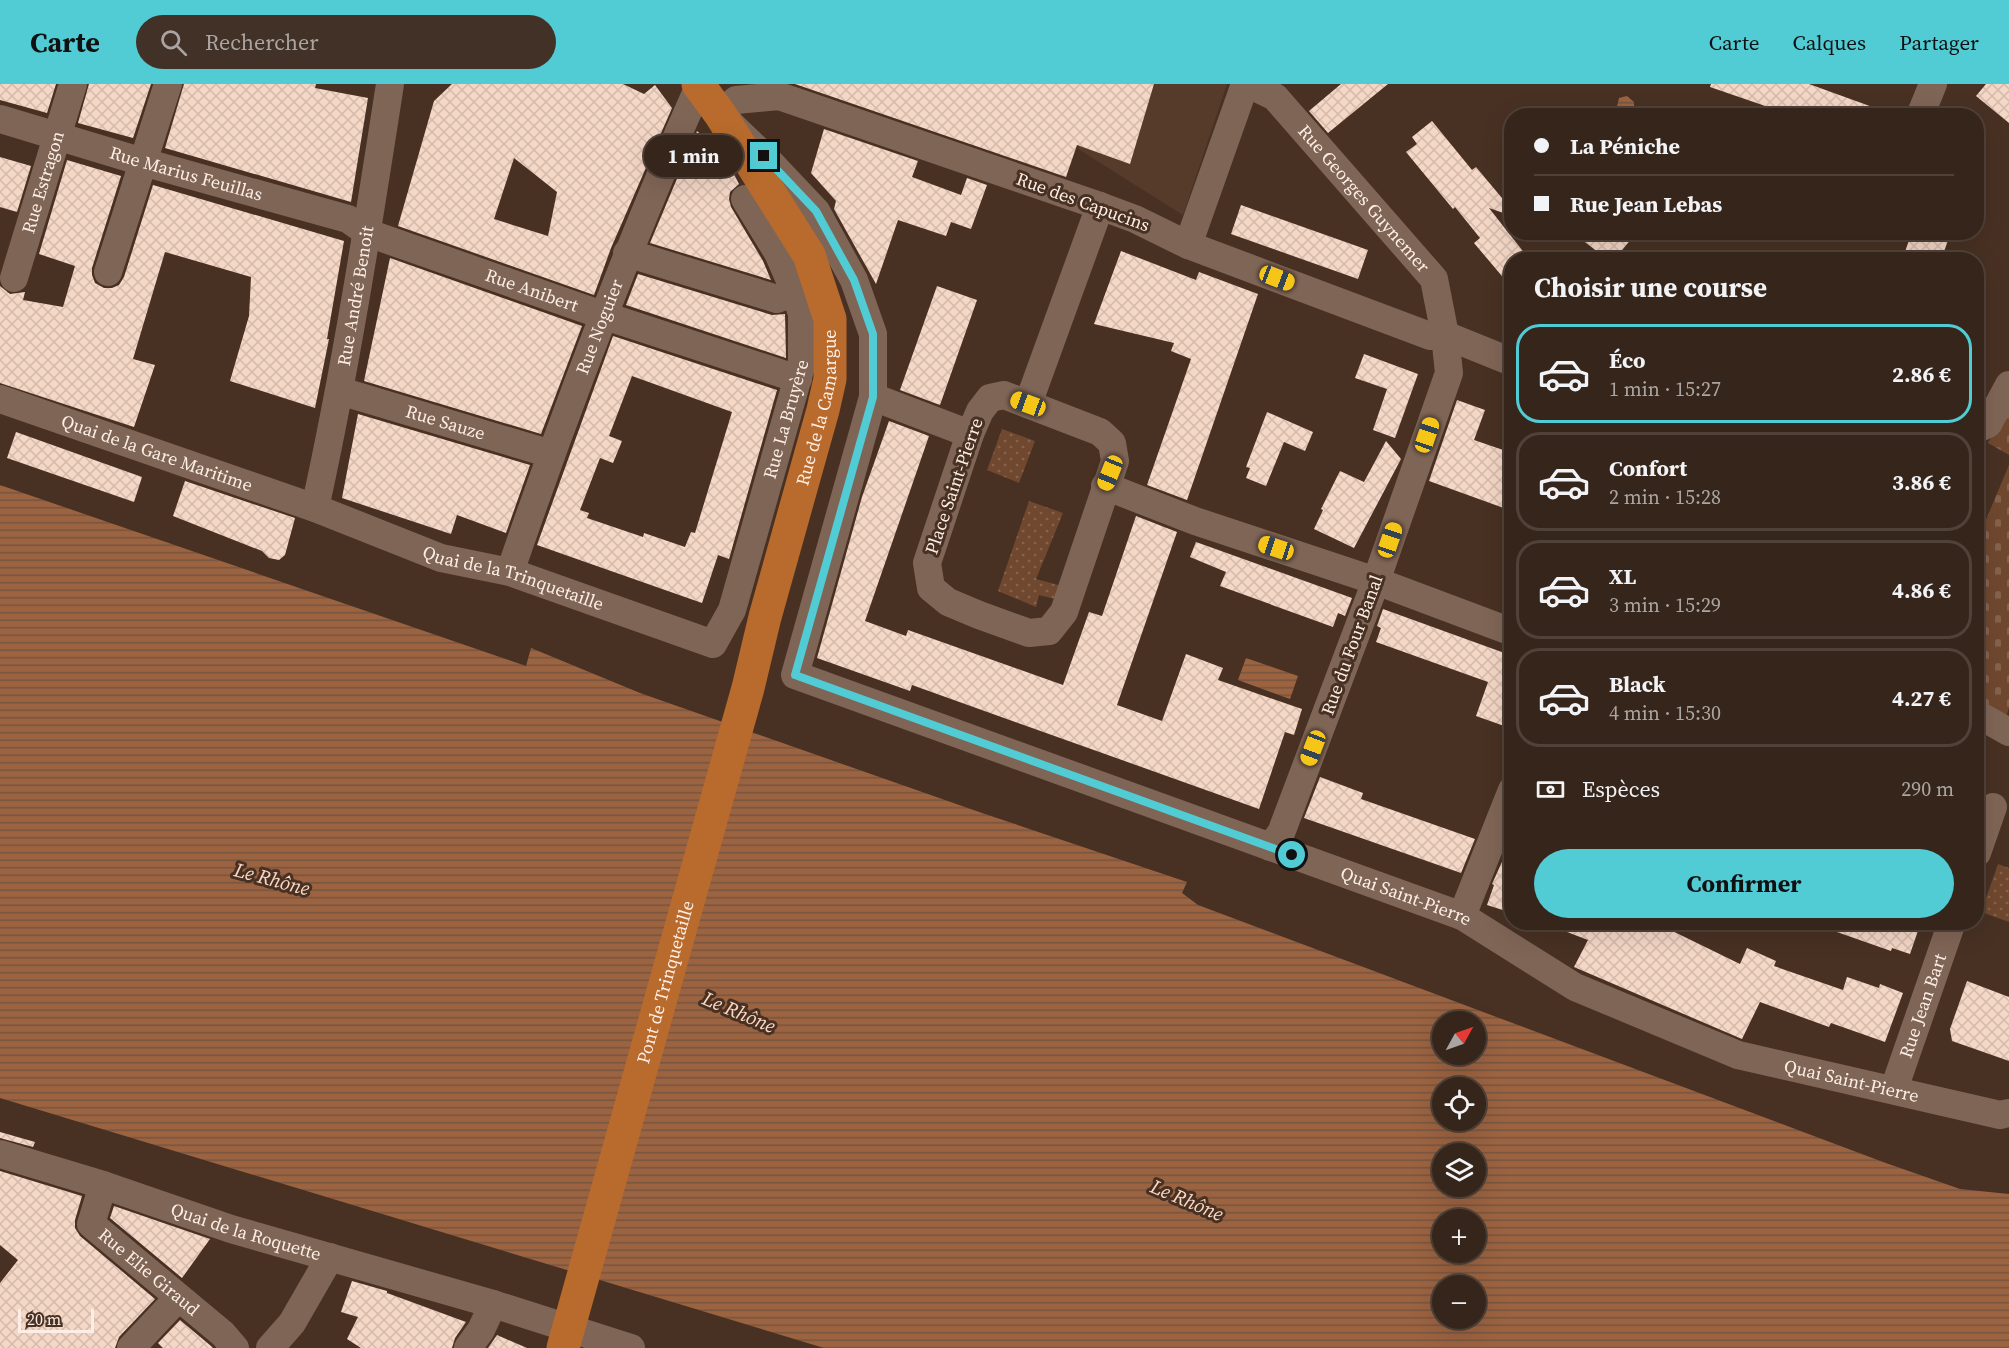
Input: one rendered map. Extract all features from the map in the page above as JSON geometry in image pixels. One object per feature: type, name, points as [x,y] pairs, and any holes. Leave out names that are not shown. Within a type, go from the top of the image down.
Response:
[{"type":"main road","name":"Rue de la Camargue","points":[[699,84],[809,255],[830,319],[830,379],[824,410],[765,616]]},
{"type":"main road","name":"Pont de Trinquetaille","points":[[563,1348],[748,688],[765,616]]},
{"type":"street","name":"Rue Estragon","points":[[14,278],[73,84]]},
{"type":"street","points":[[108,272],[168,84]]},
{"type":"street","name":"Rue André Benoit","points":[[315,508],[340,392],[368,233],[390,84]]},
{"type":"street","name":"Rue Noguier","points":[[510,572],[550,454],[602,315],[699,84]]},
{"type":"street","points":[[1188,245],[1247,84]]},
{"type":"street","name":"Rue Georges Guynemer","points":[[1247,84],[1275,97],[1434,279],[1445,335]]},
{"type":"street","points":[[1923,108],[1933,84]]},
{"type":"street","name":"Rue des Capucins","points":[[720,114],[736,100],[779,96],[1100,206],[1135,219],[1188,245],[1430,336],[1445,335]]},
{"type":"street","points":[[720,114],[816,211],[854,280],[873,334],[873,397],[970,434]]},
{"type":"street","name":"Rue Marius Feuillas","points":[[0,119],[143,162],[348,219],[368,233]]},
{"type":"street","name":"Rue La Bruyère","points":[[713,644],[732,610],[802,363],[802,314],[795,292],[778,253],[745,200]]},
{"type":"street","points":[[1028,404],[1100,206]]},
{"type":"street","name":"Rue Anibert","points":[[368,233],[602,315],[798,379]]},
{"type":"street","points":[[627,253],[777,299],[795,292]]},
{"type":"street","points":[[1445,335],[1504,359]]},
{"type":"street","name":"Rue du Four Banal","points":[[1270,847],[1281,833],[1376,581],[1449,373],[1445,335]]},
{"type":"street","points":[[1984,426],[1988,424],[2009,386]]},
{"type":"street","name":"Rue Sauze","points":[[340,392],[550,454]]},
{"type":"street","name":"Place Saint-Pierre","points":[[1004,395],[1100,432],[1112,443],[1115,461],[1064,612],[1048,631],[1029,633],[979,615],[948,602],[931,588],[927,563],[970,434],[980,411],[990,398],[1004,395]]},
{"type":"street","name":"Quai Saint-Pierre","points":[[873,397],[795,675],[1462,916],[1575,987],[1738,1056],[1894,1089],[2000,1115],[2009,1113]]},
{"type":"street","name":"Quai de la Gare Maritime","points":[[0,399],[315,508]]},
{"type":"street","points":[[1105,486],[1195,521],[1376,581],[1504,629]]},
{"type":"street","name":"Quai de la Trinquetaille","points":[[315,508],[441,558],[510,572],[713,644]]},
{"type":"street","points":[[1984,718],[2009,732]]},
{"type":"street","points":[[1984,833],[1993,807]]},
{"type":"street","points":[[1462,916],[1504,810]]},
{"type":"street","name":"Rue Jean Bart","points":[[1894,1089],[1949,930]]},
{"type":"street","name":"Quai de la Roquette","points":[[0,1154],[103,1185],[231,1229],[493,1304],[614,1346]]},
{"type":"street","name":"Rue Elie Giraud","points":[[103,1185],[91,1224],[223,1334],[235,1348]]},
{"type":"street","points":[[270,1348],[292,1323],[330,1257]]},
{"type":"street","points":[[131,1348],[178,1298]]},
{"type":"street","points":[[468,1348],[481,1330],[493,1304]]},
{"type":"shaded area","points":[[1097,84],[1227,84],[1183,215],[1078,149]]},
{"type":"green space","points":[[2009,401],[2009,455],[1988,443]]},
{"type":"green space","points":[[1002,429],[1035,441],[1019,483],[987,470]]},
{"type":"green space","points":[[2009,465],[2009,708],[2005,720],[1984,708],[1984,524]]},
{"type":"green space","points":[[1029,501],[1063,513],[1036,579],[1062,586],[1055,599],[1039,595],[1036,607],[998,591]]},
{"type":"green space","points":[[1998,864],[2009,868],[2009,922],[1984,913],[1984,904]]},
{"type":"water","points":[[1627,96],[1634,102],[1634,108],[1617,108],[1619,98]]},
{"type":"water","name":"Le Rhône","points":[[0,485],[526,666],[531,648],[640,693],[1187,882],[1182,893],[1198,905],[1481,1011],[1432,1011],[1432,1065],[1486,1065],[1486,1013],[1960,1189],[2009,1194],[2009,1348],[824,1348],[0,1098]]},
{"type":"water","points":[[1246,658],[1298,676],[1290,699],[1238,680]]},
{"type":"building","points":[[0,84],[56,84],[47,113],[0,100]]},
{"type":"building","points":[[89,84],[151,84],[133,138],[78,123]]},
{"type":"building","points":[[184,84],[316,84],[315,88],[368,98],[351,202],[165,148]]},
{"type":"building","points":[[452,84],[623,84],[644,94],[655,85],[672,108],[611,248],[594,295],[398,226],[434,101]],"holes":[[[514,158],[557,192],[548,236],[494,219]]]},
{"type":"building","points":[[795,84],[1154,84],[1130,164],[1077,145],[1066,177]]},
{"type":"building","points":[[1341,84],[1388,84],[1328,133],[1309,111]]},
{"type":"building","points":[[1711,84],[1809,84],[1875,108],[1771,108],[1710,87]]},
{"type":"building","points":[[1986,84],[2009,84],[2009,123],[1976,96]]},
{"type":"building","points":[[1432,121],[1472,170],[1476,167],[1504,200],[1504,213],[1489,208],[1504,227],[1504,240],[1514,240],[1524,252],[1504,252],[1504,279],[1474,243],[1480,238],[1406,152],[1417,144],[1412,137]]},
{"type":"building","points":[[824,129],[918,161],[912,177],[961,195],[967,178],[987,185],[971,229],[951,222],[946,236],[898,220],[876,284],[834,209],[836,201],[811,173]]},
{"type":"building","points":[[697,131],[724,155],[739,184],[730,192],[731,207],[763,261],[771,280],[650,243]]},
{"type":"building","points":[[0,157],[31,166],[17,212],[0,207]]},
{"type":"building","points":[[67,160],[121,176],[92,268],[95,283],[104,288],[119,285],[124,277],[153,185],[344,241],[327,339],[329,339],[315,408],[230,381],[249,316],[251,277],[165,252],[133,359],[155,365],[134,427],[0,383],[0,286],[10,294],[25,292],[23,300],[63,307],[75,266],[39,254]]},
{"type":"building","points":[[1241,205],[1368,250],[1358,279],[1231,234]]},
{"type":"building","points":[[1582,240],[1630,240],[1621,252],[1598,252]]},
{"type":"building","points":[[1909,240],[1948,240],[1944,252],[1905,252]]},
{"type":"building","points":[[1121,251],[1196,280],[1199,272],[1258,294],[1187,500],[1147,485],[1191,359],[1171,351],[1174,343],[1094,324]]},
{"type":"building","points":[[390,258],[582,326],[541,434],[364,381]]},
{"type":"building","points":[[638,274],[772,315],[785,314],[786,358],[626,305]]},
{"type":"building","points":[[937,286],[977,300],[940,405],[900,390]]},
{"type":"building","points":[[613,336],[777,390],[729,559],[718,555],[702,603],[537,545]],"holes":[[[632,376],[732,412],[695,533],[691,532],[685,547],[644,533],[643,537],[587,518],[589,513],[580,510],[600,458],[613,463],[622,441],[609,436]]]},
{"type":"building","points":[[1364,354],[1418,374],[1395,438],[1373,430],[1387,389],[1355,378]]},
{"type":"building","points":[[1457,400],[1485,410],[1474,440],[1504,450],[1504,508],[1429,481]]},
{"type":"building","points":[[1267,412],[1313,432],[1305,451],[1284,442],[1266,486],[1246,478],[1250,468],[1246,467]]},
{"type":"building","points":[[358,414],[530,465],[506,533],[457,515],[451,534],[342,498]]},
{"type":"building","points":[[889,421],[929,436],[865,621],[906,636],[908,630],[1063,685],[1089,612],[1102,616],[1136,516],[1177,532],[1117,705],[1162,721],[1186,654],[1223,668],[1218,680],[1302,709],[1294,735],[1285,732],[1259,809],[912,685],[910,691],[817,658],[862,497]]},
{"type":"building","points":[[16,432],[142,477],[134,502],[7,458]]},
{"type":"building","points":[[1386,441],[1401,459],[1354,548],[1314,529],[1340,471],[1364,482]]},
{"type":"building","points":[[185,481],[295,518],[285,555],[279,560],[269,558],[262,551],[173,516]]},
{"type":"building","points":[[1196,542],[1352,598],[1345,616],[1338,613],[1333,627],[1220,586],[1226,572],[1190,557]]},
{"type":"building","points":[[1383,609],[1504,653],[1504,726],[1476,716],[1488,682],[1376,642],[1381,628],[1377,626]]},
{"type":"building","points":[[1320,777],[1363,793],[1361,799],[1475,839],[1461,873],[1304,818]]},
{"type":"building","points":[[1504,857],[1504,910],[1487,905],[1494,885],[1492,884]]},
{"type":"building","points":[[1562,930],[1670,930],[1740,964],[1747,948],[1776,961],[1774,966],[1843,990],[1847,977],[1879,988],[1880,984],[1903,993],[1885,1042],[1831,1023],[1829,1027],[1760,1002],[1742,1039],[1574,967],[1588,940]]},
{"type":"building","points":[[1831,930],[1892,930],[1897,932],[1898,930],[1918,930],[1910,954],[1892,948],[1891,951]]},
{"type":"building","points":[[1967,981],[2009,997],[2009,1061],[1952,1041],[1950,1029]]},
{"type":"building","points":[[0,1132],[35,1142],[33,1147],[0,1138]]},
{"type":"building","points":[[0,1171],[82,1196],[75,1220],[75,1228],[80,1236],[155,1299],[119,1337],[115,1348],[0,1348],[0,1283],[18,1260],[0,1245]]},
{"type":"building","points":[[114,1206],[210,1239],[182,1278],[110,1218]]},
{"type":"building","points":[[352,1281],[387,1291],[387,1293],[466,1322],[455,1338],[452,1348],[361,1348],[347,1339],[358,1317],[341,1312]]},
{"type":"building","points":[[180,1320],[213,1348],[163,1348],[158,1343]]},
{"type":"building","points":[[497,1335],[527,1348],[488,1348]]},
{"type":"route","points":[[764,156],[816,211],[854,280],[873,334],[873,397],[795,675],[1292,855]]}]
